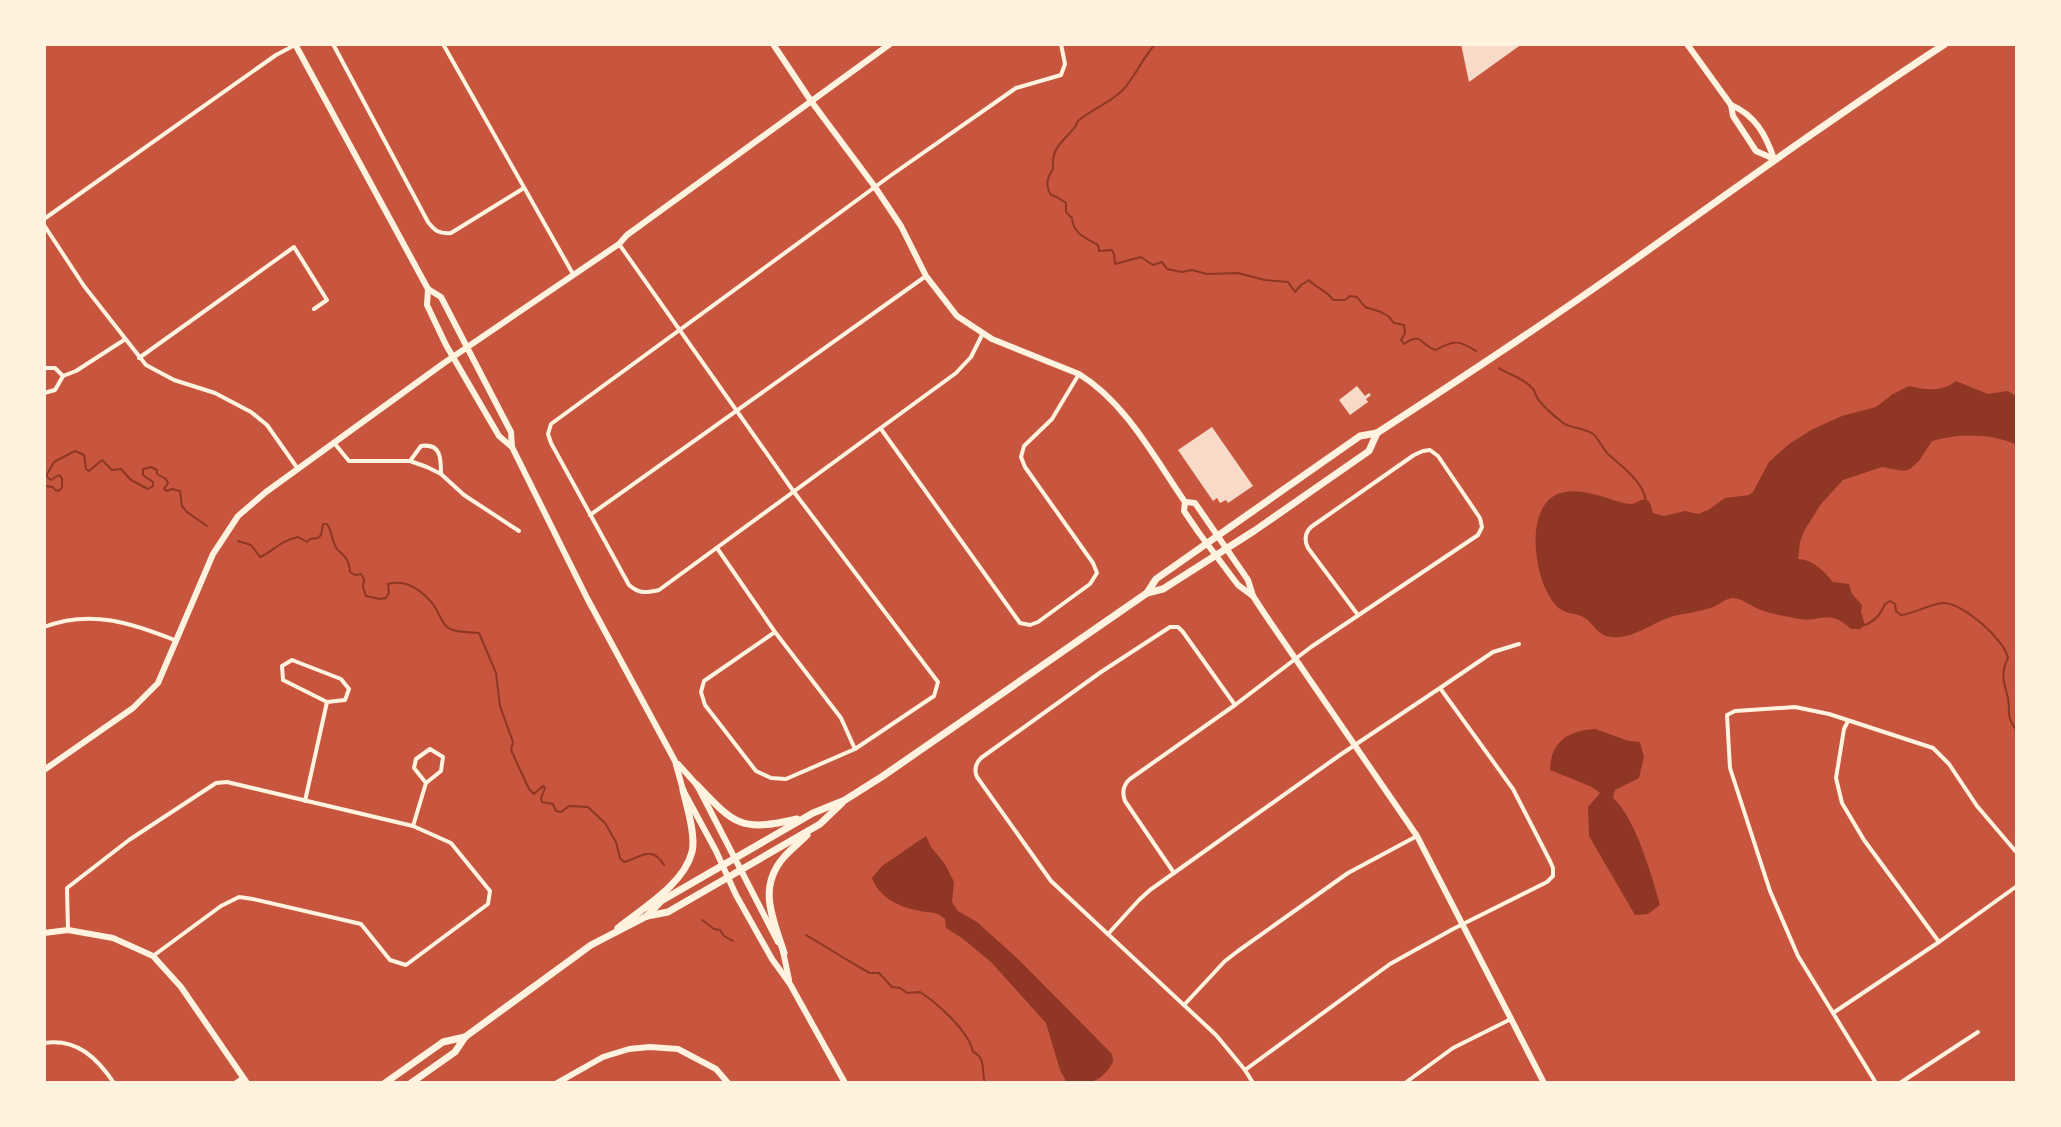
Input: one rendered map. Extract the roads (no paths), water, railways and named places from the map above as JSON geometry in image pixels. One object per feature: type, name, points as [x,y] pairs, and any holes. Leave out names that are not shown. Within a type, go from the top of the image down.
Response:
[{"type":"main road","points":[[1147,593],[1156,579],[1360,436],[1377,433],[1481,366],[1774,159],[1945,44]]},
{"type":"main road","points":[[647,916],[661,901],[807,816],[845,800],[1147,593],[1163,589],[1226,549],[1369,451],[1377,433]]},
{"type":"main road","points":[[697,785],[729,818],[747,825],[771,825],[807,816]]},
{"type":"main road","points":[[611,935],[681,876],[693,851],[683,790]]},
{"type":"main road","points":[[784,953],[769,904],[774,871],[785,855],[845,800]]},
{"type":"main road","points":[[411,1083],[455,1052],[465,1037],[591,945],[647,916],[668,912],[820,824]]},
{"type":"main road","points":[[385,1083],[443,1042],[465,1037]]},
{"type":"street","points":[[44,219],[295,44],[428,289],[441,297],[511,432],[512,447],[587,598],[675,761],[683,790],[772,959],[790,984],[845,1083]]},
{"type":"street","points":[[333,44],[435,231],[451,233],[524,188]]},
{"type":"street","points":[[443,44],[573,274]]},
{"type":"street","points":[[773,44],[875,187],[901,226],[926,276],[957,316],[982,335],[1091,381],[1125,414],[1185,502],[1184,511],[1238,585],[1253,596]]},
{"type":"street","points":[[44,770],[133,708],[158,683],[213,554],[238,516],[298,469],[619,244],[639,226],[890,44]]},
{"type":"street","points":[[982,335],[971,357],[956,373],[659,590],[645,593],[629,585],[548,434],[551,424],[1016,88],[1061,75],[1065,64],[1061,44]]},
{"type":"street","points":[[1687,44],[1731,105],[1733,116],[1756,151],[1774,159]]},
{"type":"street","points":[[1731,105],[1744,111],[1767,138],[1774,159]]},
{"type":"street","points":[[44,225],[84,286],[146,365],[174,380],[215,393],[251,412],[267,425],[298,469]]},
{"type":"street","points":[[619,244],[794,492],[938,682],[934,696],[855,749],[786,779],[771,778],[756,771],[705,705],[701,692],[704,681],[775,632]]},
{"type":"street","points":[[139,358],[294,247],[327,300],[314,309]]},
{"type":"street","points":[[590,515],[926,276]]},
{"type":"street","points":[[428,289],[427,305],[454,358],[499,436],[512,447]]},
{"type":"street","points":[[44,393],[55,390],[63,376],[124,340]]},
{"type":"street","points":[[44,368],[55,368],[63,376]]},
{"type":"street","points":[[881,429],[1020,623],[1030,625],[1090,584],[1097,573],[1021,457],[1024,446],[1052,419],[1079,374]]},
{"type":"street","points":[[335,444],[349,461],[410,461],[441,474],[464,495],[519,531]]},
{"type":"street","points":[[410,461],[421,446],[430,445],[437,449],[441,457],[441,474]]},
{"type":"street","points":[[1174,873],[1126,803],[1124,788],[1131,778],[1296,658],[1473,540],[1482,527],[1480,518],[1438,456],[1430,450],[1414,455],[1311,527],[1307,533],[1305,540],[1308,548],[1358,615]]},
{"type":"street","points":[[1185,502],[1195,503],[1218,536],[1248,580],[1253,596],[1417,836],[1544,1083]]},
{"type":"street","points":[[717,548],[775,632],[841,718],[855,749]]},
{"type":"street","points":[[44,627],[57,622],[90,618],[136,624],[177,641]]},
{"type":"street","points":[[1235,705],[1183,631],[1170,627],[982,757],[976,763],[975,770],[1046,875],[1216,1035],[1253,1083]]},
{"type":"street","points":[[1108,934],[1139,900],[1174,873],[1493,652],[1519,644]]},
{"type":"street","points":[[292,660],[341,679],[349,689],[345,700],[327,702],[283,680],[282,666],[292,660]]},
{"type":"street","points":[[1245,1070],[1390,964],[1547,882],[1553,876],[1553,868],[1513,789],[1440,688]]},
{"type":"street","points":[[305,801],[327,702]]},
{"type":"street","points":[[1876,1083],[1798,956],[1770,891],[1730,768],[1727,715],[1751,709],[1795,707],[1933,748],[1949,764],[1977,806],[2017,853]]},
{"type":"street","points":[[1848,721],[1836,778],[1842,803],[1864,840],[1939,942]]},
{"type":"street","points":[[413,826],[426,783],[441,771],[443,757],[430,749],[416,759],[414,768],[426,783]]},
{"type":"street","points":[[675,761],[697,785],[784,953],[790,984]]},
{"type":"street","points":[[68,930],[67,888],[129,840],[216,783],[227,782],[413,826],[451,843],[490,891],[488,904],[406,965],[390,960],[361,924],[239,897],[221,906],[153,956]]},
{"type":"street","points":[[1184,1005],[1232,955],[1348,873],[1417,836]]},
{"type":"street","points":[[1833,1013],[2017,886]]},
{"type":"street","points":[[44,933],[68,930],[113,938],[153,956],[181,987],[245,1080],[235,1083]]},
{"type":"street","points":[[1405,1083],[1453,1048],[1511,1019]]},
{"type":"street","points":[[1900,1083],[1978,1032]]},
{"type":"street","points":[[44,1043],[54,1042],[82,1049],[102,1066],[114,1083]]},
{"type":"street","points":[[557,1083],[603,1057],[629,1049],[650,1047],[678,1049],[716,1069],[728,1083]]},
{"type":"waterway","points":[[1155,44],[1122,90],[1078,121],[1056,150],[1048,188],[1051,195],[1066,203],[1066,212],[1078,232],[1098,245],[1099,251],[1112,250],[1115,264],[1141,257],[1153,265],[1162,262],[1167,269],[1182,272],[1238,273],[1288,282],[1295,292],[1309,280],[1333,300],[1357,297],[1365,307],[1404,325],[1405,333],[1401,340],[1404,344],[1418,339],[1436,350],[1456,343],[1476,351]]},
{"type":"waterway","points":[[1499,368],[1520,378],[1534,390],[1542,404],[1563,423],[1593,434],[1608,454],[1636,481],[1646,501]]},
{"type":"waterway","points":[[44,487],[59,491],[62,478],[59,475],[51,480],[46,476],[54,462],[75,451],[84,455],[89,471],[102,460],[112,470],[121,469],[131,480],[148,489],[153,482],[143,475],[143,469],[151,467],[166,479],[168,483],[164,489],[180,491],[182,506],[207,526]]},
{"type":"waterway","points":[[238,541],[251,545],[260,557],[298,537],[307,542],[318,538],[323,524],[327,524],[336,547],[347,560],[350,572],[361,574],[364,579],[366,596],[386,598],[388,584],[401,583],[429,599],[450,629],[479,633],[496,673],[500,706],[513,742],[511,750],[529,789],[534,794],[543,786],[542,802],[553,804],[556,811],[561,812],[569,806],[588,807],[605,823],[624,862],[650,854],[664,865]]},
{"type":"waterway","points":[[1865,625],[1877,617],[1890,601],[1901,615],[1944,603],[1962,609],[1991,633],[2005,650],[2008,658],[2003,673],[2004,683],[2010,718],[2017,731]]},
{"type":"waterway","points":[[702,920],[733,941]]},
{"type":"waterway","points":[[806,935],[870,973],[879,973],[892,987],[907,993],[920,992],[935,1003],[959,1027],[973,1052],[980,1058],[985,1083]]}]
